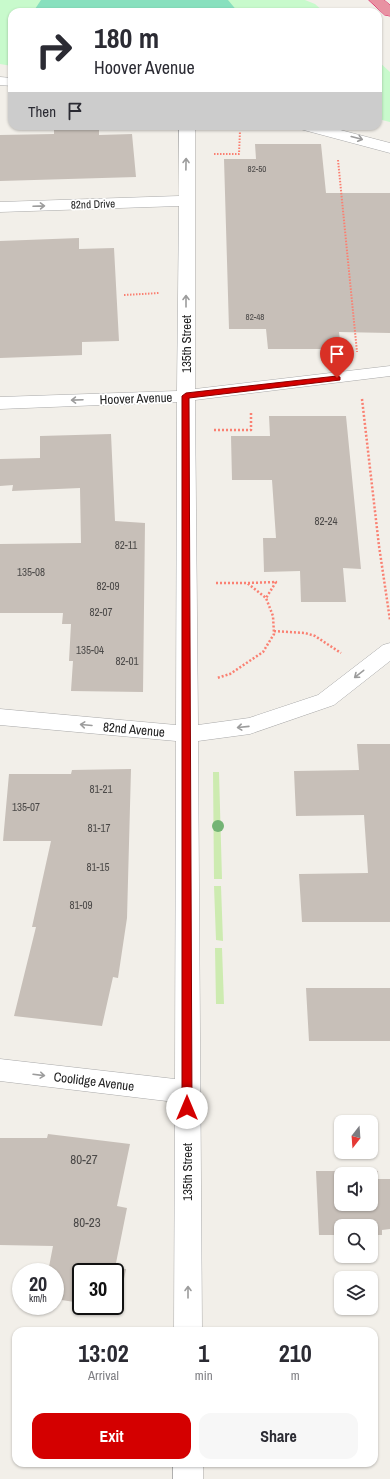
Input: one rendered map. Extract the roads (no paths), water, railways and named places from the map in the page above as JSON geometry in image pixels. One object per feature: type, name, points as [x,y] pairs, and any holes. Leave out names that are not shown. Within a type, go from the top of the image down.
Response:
[{"type":"highway","points":[[376,0],[390,12]]},
{"type":"street","name":"135th Street","points":[[187,130],[186,734],[188,1327]]},
{"type":"street","points":[[322,130],[390,148]]},
{"type":"street","name":"82nd Drive","points":[[0,207],[186,201]]},
{"type":"street","name":"Hoover Avenue","points":[[0,403],[186,396],[390,371]]},
{"type":"street","name":"82nd Avenue","points":[[0,717],[186,734],[250,726],[326,700],[390,650]]},
{"type":"street","name":"Coolidge Avenue","points":[[0,1070],[187,1092]]},
{"type":"street","points":[[188,1467],[188,1479]]}]
